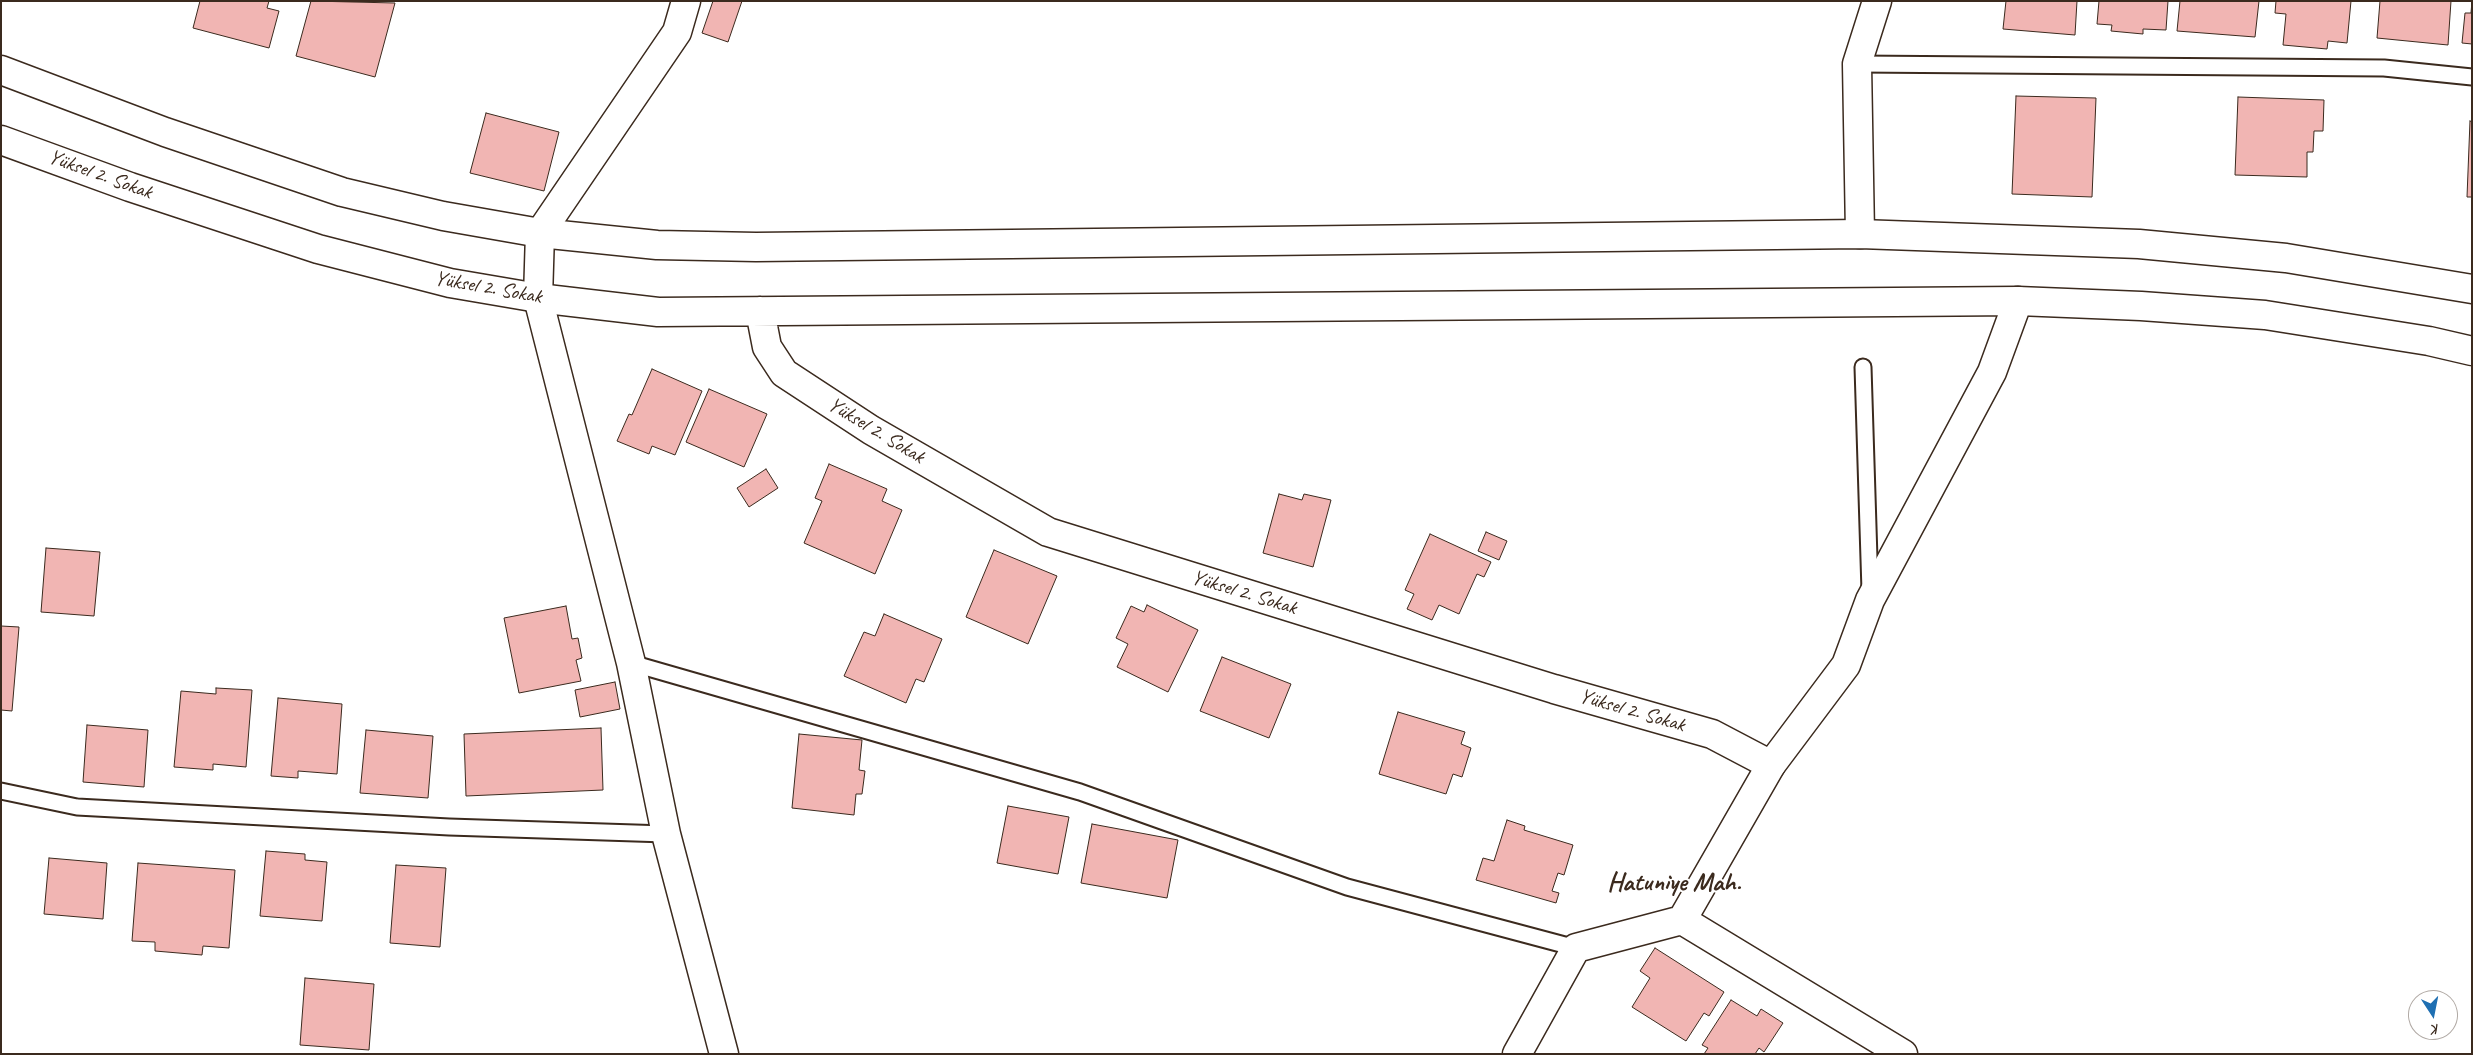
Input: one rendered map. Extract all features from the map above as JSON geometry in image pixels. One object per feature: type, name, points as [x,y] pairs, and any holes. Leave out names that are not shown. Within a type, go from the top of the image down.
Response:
[{"type":"street","points":[[686,1],[677,32],[540,234],[538,298],[631,663],[666,834],[724,1054]]},
{"type":"street","points":[[1860,234],[1857,64],[1877,1]]},
{"type":"street","points":[[1,70],[165,132],[342,192],[443,216],[540,234],[657,245],[756,247],[1860,234],[2139,244],[2286,258],[2472,289]]},
{"type":"street","name":"Yüksel 2. Sokak","points":[[1,140],[130,186],[318,249],[450,283],[538,298],[658,312],[760,311],[767,348],[784,373],[871,430],[1048,532],[1554,689],[1712,734],[1771,765]]},
{"type":"street","points":[[760,311],[2018,301],[2265,314],[2430,341],[2472,351]]},
{"type":"street","points":[[1517,1054],[1576,948],[1682,920],[1771,765],[1846,665],[1870,600],[1992,372],[2018,301]]},
{"type":"street","points":[[1682,920],[1904,1054]]},
{"type":"lane","points":[[1857,64],[2384,68],[2472,77]]},
{"type":"lane","points":[[1863,367],[1870,600]]},
{"type":"lane","points":[[631,663],[1080,792],[1347,887],[1576,948]]},
{"type":"lane","points":[[1,791],[77,808],[449,827],[666,834]]},
{"type":"building","points":[[200,1],[269,1],[267,8],[279,11],[269,48],[193,28]]},
{"type":"building","points":[[311,1],[395,3],[375,77],[296,56]]},
{"type":"building","points":[[713,1],[742,1],[728,42],[702,33]]},
{"type":"building","points":[[2006,1],[2077,1],[2075,35],[2003,29]]},
{"type":"building","points":[[2099,1],[2168,1],[2166,30],[2143,29],[2143,34],[2111,31],[2112,25],[2097,24]]},
{"type":"building","points":[[2180,1],[2259,1],[2255,37],[2177,31]]},
{"type":"building","points":[[2276,1],[2351,1],[2347,43],[2328,41],[2327,49],[2283,45],[2286,14],[2275,13]]},
{"type":"building","points":[[2380,1],[2451,1],[2448,45],[2377,38]]},
{"type":"building","points":[[2472,1],[2472,44],[2462,43],[2465,13],[2471,13]]},
{"type":"building","points":[[2016,96],[2096,98],[2092,197],[2012,194]]},
{"type":"building","points":[[2238,97],[2324,100],[2323,131],[2314,131],[2313,152],[2307,152],[2307,177],[2235,175]]},
{"type":"building","points":[[486,113],[559,132],[544,191],[470,173]]},
{"type":"building","points":[[2470,121],[2472,122],[2472,197],[2467,197]]},
{"type":"building","points":[[652,369],[702,391],[675,455],[652,446],[649,454],[617,441],[629,414],[632,415]]},
{"type":"building","points":[[709,389],[767,414],[744,467],[686,442]]},
{"type":"building","points":[[829,464],[887,489],[882,501],[902,510],[875,574],[804,543],[822,501],[815,498]]},
{"type":"building","points":[[766,469],[778,488],[749,507],[737,488]]},
{"type":"building","points":[[1279,494],[1302,500],[1304,494],[1331,500],[1313,567],[1263,553]]},
{"type":"building","points":[[1486,532],[1507,541],[1499,560],[1478,551]]},
{"type":"building","points":[[1430,534],[1491,562],[1484,577],[1477,574],[1459,614],[1439,605],[1432,620],[1407,609],[1414,594],[1405,590]]},
{"type":"building","points":[[46,548],[100,552],[94,616],[41,612]]},
{"type":"building","points":[[994,550],[1057,576],[1028,644],[966,617]]},
{"type":"building","points":[[1147,605],[1198,630],[1168,692],[1117,667],[1128,644],[1116,638],[1131,606],[1144,612]]},
{"type":"building","points":[[566,606],[572,639],[578,638],[582,658],[576,660],[581,681],[519,693],[504,618]]},
{"type":"building","points":[[884,614],[942,639],[924,682],[916,679],[906,703],[844,676],[864,632],[875,636]]},
{"type":"building","points":[[1,626],[19,627],[12,711],[1,710]]},
{"type":"building","points":[[1222,657],[1291,684],[1269,738],[1200,711]]},
{"type":"building","points":[[615,682],[620,709],[580,717],[575,690]]},
{"type":"building","points":[[216,688],[252,690],[246,767],[213,764],[213,770],[174,767],[181,691],[216,694]]},
{"type":"building","points":[[278,698],[342,704],[337,774],[298,771],[298,778],[271,776]]},
{"type":"building","points":[[1398,712],[1465,732],[1461,744],[1471,748],[1462,777],[1453,774],[1446,794],[1379,774]]},
{"type":"building","points":[[87,725],[148,730],[144,787],[83,782]]},
{"type":"building","points":[[601,728],[603,790],[466,796],[464,734]]},
{"type":"building","points":[[366,730],[433,736],[428,798],[360,793]]},
{"type":"building","points":[[799,734],[862,740],[859,770],[865,771],[862,794],[856,794],[854,815],[792,808]]},
{"type":"building","points":[[1008,806],[1069,817],[1058,874],[997,863]]},
{"type":"building","points":[[1507,820],[1525,826],[1524,830],[1573,845],[1564,875],[1558,873],[1552,891],[1559,893],[1556,903],[1476,880],[1483,858],[1494,861]]},
{"type":"building","points":[[1092,824],[1178,840],[1167,898],[1081,883]]},
{"type":"building","points":[[266,851],[305,854],[305,860],[327,862],[322,921],[260,916]]},
{"type":"building","points":[[49,858],[107,863],[103,919],[44,914]]},
{"type":"building","points":[[138,863],[235,870],[229,948],[203,946],[202,955],[155,951],[155,942],[132,941]]},
{"type":"building","points":[[396,865],[446,868],[440,947],[390,943]]},
{"type":"building","points":[[1655,948],[1724,992],[1709,1016],[1704,1013],[1686,1041],[1632,1007],[1650,978],[1640,971]]},
{"type":"building","points":[[305,978],[374,984],[369,1050],[300,1045]]},
{"type":"building","points":[[1731,1000],[1757,1016],[1761,1009],[1783,1023],[1764,1052],[1759,1048],[1755,1054],[1704,1054],[1708,1048],[1702,1045]]},
{"type":"district","name":"Hatuniye Mah.","points":[[1674,883]]}]
